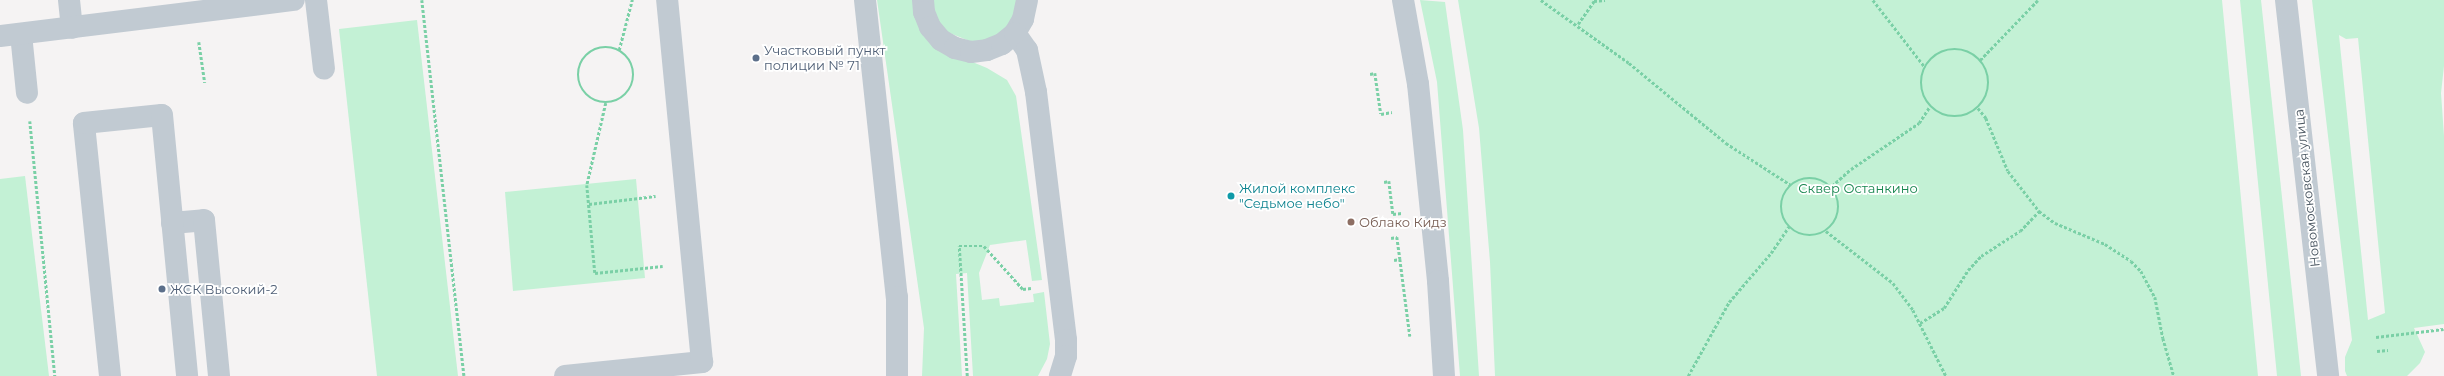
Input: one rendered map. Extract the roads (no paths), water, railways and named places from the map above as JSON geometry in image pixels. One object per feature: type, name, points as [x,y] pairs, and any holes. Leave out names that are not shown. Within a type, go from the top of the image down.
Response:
[{"type":"street","points":[[69,0],[72,28]]},
{"type":"street","points":[[0,36],[294,0]]},
{"type":"street","points":[[316,0],[324,69]]},
{"type":"street","points":[[565,376],[702,362],[667,0]]},
{"type":"street","points":[[865,0],[897,297],[897,376]]},
{"type":"street","points":[[923,0],[924,12],[930,27],[941,40],[955,48],[971,52],[987,50],[1002,44],[1015,33],[1023,19],[1027,0]]},
{"type":"street","points":[[1403,0],[1418,84],[1438,282],[1444,376]]},
{"type":"street","name":"Новомосковская улица","points":[[2286,0],[2328,376]]},
{"type":"street","points":[[1015,33],[1027,50],[1036,92],[1066,356],[1060,376]]},
{"type":"street","points":[[21,34],[27,93]]},
{"type":"street","points":[[110,376],[84,123],[162,115],[187,376]]},
{"type":"street","points":[[172,223],[204,220],[219,376]]},
{"type":"place","name":"Участковый пункт полиции № 71","points":[[756,58]]},
{"type":"place","name":"Жилой комплекс \"Седьмое небо\"","points":[[1231,196]]},
{"type":"place","name":"Облако Кидз","points":[[1351,222]]},
{"type":"place","name":"ЖСК Высокий-2","points":[[162,289]]},
{"type":"park label","name":"Сквер Останкино","points":[[1858,188]]}]
